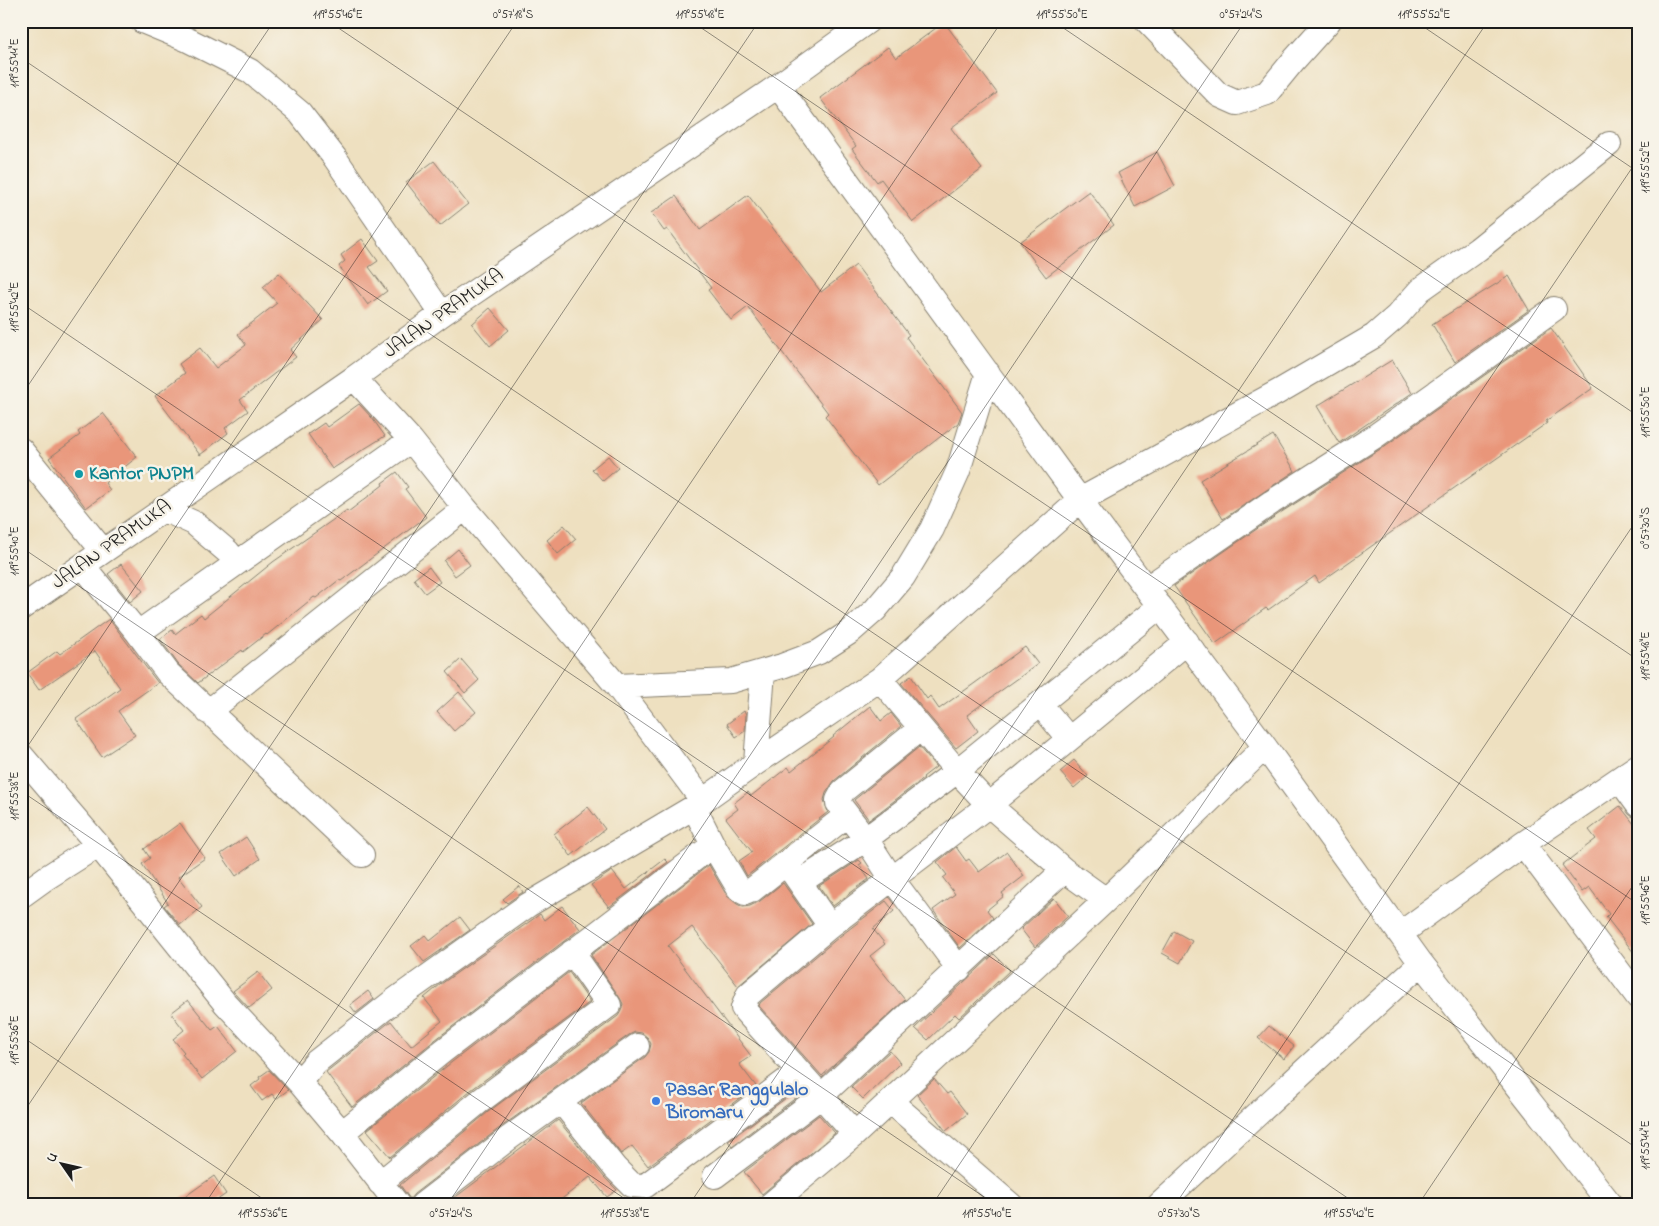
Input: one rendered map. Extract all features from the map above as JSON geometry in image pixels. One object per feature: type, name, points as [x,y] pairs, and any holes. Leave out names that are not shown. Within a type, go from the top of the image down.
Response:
[{"type":"street","points":[[142,21],[188,40],[250,71],[300,113],[335,158],[442,314]]},
{"type":"street","name":"JALAN PRAMUKA","points":[[21,608],[354,378],[442,314],[778,86],[868,21]]},
{"type":"street","points":[[1147,21],[1219,95],[1237,102],[1267,93],[1329,21]]},
{"type":"street","points":[[778,86],[1080,500],[1265,747],[1421,963],[1612,1205]]},
{"type":"street","points":[[299,1082],[316,1062],[395,1000],[528,905],[699,804],[880,679],[1080,500],[1278,392],[1374,336],[1397,316],[1420,290],[1478,249],[1608,144]]},
{"type":"street","points":[[800,882],[866,839],[957,771],[1040,704],[1153,597],[1272,502],[1374,438],[1554,309]]},
{"type":"street","points":[[616,686],[731,681],[782,666],[819,652],[850,632],[875,610],[903,577],[932,529],[958,470],[988,373]]},
{"type":"street","points":[[354,378],[411,440],[616,686],[699,804],[713,845],[739,889],[745,892],[752,890],[847,815]]},
{"type":"street","points":[[138,634],[411,440]]},
{"type":"street","points":[[21,450],[103,551]]},
{"type":"street","points":[[208,712],[466,508]]},
{"type":"street","points":[[163,509],[194,523],[228,552],[237,563]]},
{"type":"street","points":[[83,566],[168,673],[362,855]]},
{"type":"street","points":[[855,1134],[746,1012],[743,1008],[745,998],[752,990],[830,926],[988,804],[1188,642]]},
{"type":"street","points":[[756,763],[763,672]]},
{"type":"street","points":[[880,679],[957,771],[988,804],[1064,870],[1106,900]]},
{"type":"street","points":[[1040,704],[1069,739]]},
{"type":"street","points":[[921,728],[840,794],[838,802],[866,839],[892,880],[958,969]]},
{"type":"street","points":[[770,1205],[855,1134],[1106,900],[1265,747]]},
{"type":"street","points":[[21,755],[98,845],[225,1003],[299,1082],[342,1133],[398,1205]]},
{"type":"street","points":[[1400,934],[1523,844],[1628,772],[1638,805]]},
{"type":"street","points":[[1523,844],[1638,998]]},
{"type":"street","points":[[21,896],[98,845]]},
{"type":"street","points":[[342,1133],[442,1051],[713,845]]},
{"type":"street","points":[[786,862],[830,926]]},
{"type":"street","points":[[716,1176],[820,1096],[1064,870]]},
{"type":"street","points":[[380,1183],[480,1101],[609,1005],[572,952]]},
{"type":"street","points":[[1159,1205],[1421,963]]},
{"type":"street","points":[[422,1205],[509,1138],[638,1046]]},
{"type":"street","points":[[561,1101],[632,1185],[645,1186],[798,1072]]},
{"type":"street","points":[[890,1101],[1011,1205]]},
{"type":"building","points":[[944,22],[997,93],[951,128],[982,169],[913,222],[881,179],[877,182],[852,149],[856,146],[820,98],[888,47],[896,58]]},
{"type":"building","points":[[1157,152],[1175,186],[1135,207],[1118,173]]},
{"type":"building","points":[[434,161],[468,204],[440,226],[406,182]]},
{"type":"building","points":[[1089,191],[1114,225],[1046,277],[1020,242]]},
{"type":"building","points":[[748,195],[821,292],[856,265],[909,335],[906,337],[962,412],[958,423],[878,485],[825,416],[828,413],[748,307],[731,320],[708,290],[711,288],[667,229],[664,231],[651,213],[676,196],[700,230]]},
{"type":"building","points":[[362,239],[378,261],[369,267],[387,291],[368,305],[339,266],[345,261],[341,255]]},
{"type":"building","points":[[279,273],[323,320],[290,350],[296,357],[240,400],[248,411],[225,428],[228,433],[200,455],[155,396],[185,373],[179,364],[200,348],[216,368],[246,345],[238,334],[277,303],[263,287]]},
{"type":"building","points":[[1509,276],[1529,310],[1455,362],[1432,324]]},
{"type":"building","points":[[490,308],[509,330],[490,346],[472,324]]},
{"type":"building","points":[[1551,328],[1593,388],[1546,421],[1547,423],[1319,583],[1315,576],[1268,610],[1266,608],[1215,644],[1174,586],[1280,513],[1382,448]]},
{"type":"building","points":[[1392,360],[1412,393],[1339,443],[1317,406]]},
{"type":"building","points":[[359,404],[385,436],[332,469],[308,434],[324,423],[327,427]]},
{"type":"building","points":[[103,413],[137,457],[105,483],[110,490],[86,508],[49,458],[80,435],[78,432]]},
{"type":"building","points":[[1273,435],[1295,471],[1223,519],[1200,480]]},
{"type":"building","points":[[608,456],[618,468],[603,481],[592,469]]},
{"type":"building","points":[[397,472],[408,487],[405,489],[426,517],[341,581],[339,580],[316,598],[314,597],[267,635],[243,652],[242,650],[198,683],[178,664],[160,639],[172,630],[175,634],[201,614],[204,618],[273,562],[347,510],[348,512]]},
{"type":"building","points":[[564,525],[576,539],[558,554],[547,540]]},
{"type":"building","points":[[458,549],[470,565],[455,576],[444,561]]},
{"type":"building","points":[[121,564],[143,591],[130,602],[108,574]]},
{"type":"building","points":[[429,567],[440,582],[425,593],[414,579]]},
{"type":"building","points":[[109,619],[158,683],[118,711],[135,735],[102,757],[76,719],[120,688],[95,651],[39,690],[27,673],[57,651],[60,654]]},
{"type":"building","points":[[1025,647],[1038,664],[967,715],[978,731],[956,748],[901,683],[911,676],[927,699],[930,696],[939,709]]},
{"type":"building","points":[[461,659],[479,680],[465,693],[447,672]]},
{"type":"building","points":[[459,692],[476,712],[454,731],[437,712]]},
{"type":"building","points":[[870,706],[881,721],[891,713],[901,726],[834,781],[824,800],[828,812],[747,876],[739,861],[752,852],[726,818],[738,809],[734,803],[748,792],[751,796],[788,767],[791,771]]},
{"type":"building","points":[[744,711],[746,714],[745,731],[736,737],[727,724]]},
{"type":"building","points":[[919,747],[936,767],[869,820],[854,800]]},
{"type":"building","points":[[1074,760],[1088,776],[1074,788],[1060,772]]},
{"type":"building","points":[[1620,806],[1638,829],[1638,958],[1606,917],[1609,914],[1589,887],[1582,892],[1562,865],[1596,839],[1589,830]]},
{"type":"building","points":[[588,807],[605,829],[571,856],[554,834]]},
{"type":"building","points":[[180,823],[205,858],[178,877],[202,907],[180,925],[164,906],[168,903],[142,864],[150,858],[144,849]]},
{"type":"building","points":[[246,837],[260,859],[236,876],[221,854]]},
{"type":"building","points":[[956,847],[966,861],[969,859],[979,872],[1007,852],[1024,876],[1002,893],[1004,896],[987,910],[993,918],[960,948],[933,910],[955,894],[943,878],[947,875],[937,862]]},
{"type":"building","points":[[665,859],[668,862],[609,907],[591,885],[612,871],[626,889]]},
{"type":"building","points":[[859,860],[862,863],[859,865],[869,879],[833,906],[819,886]]},
{"type":"building","points":[[709,865],[727,896],[743,907],[760,901],[783,883],[812,924],[738,986],[692,927],[668,946],[751,1056],[739,1064],[756,1086],[648,1166],[632,1146],[621,1154],[581,1103],[645,1057],[649,1052],[651,1044],[648,1038],[642,1033],[635,1032],[501,1127],[410,1199],[400,1185],[488,1112],[618,1016],[623,1004],[591,955]]},
{"type":"building","points":[[519,886],[523,892],[507,903],[503,899]]},
{"type":"building","points":[[1054,898],[1068,916],[1035,947],[1021,929]]},
{"type":"building","points":[[886,901],[894,911],[873,929],[885,944],[870,956],[905,1000],[822,1076],[759,1006],[760,1003],[839,937]]},
{"type":"building","points":[[562,906],[580,929],[435,1040],[352,1107],[326,1072],[391,1021],[411,1046],[442,1021],[424,998],[540,914],[544,920]]},
{"type":"building","points":[[460,917],[470,930],[424,962],[411,946],[425,935],[430,941]]},
{"type":"building","points":[[1174,931],[1192,941],[1180,963],[1162,953]]},
{"type":"building","points":[[994,954],[1010,970],[959,1018],[955,1014],[928,1040],[915,1028]]},
{"type":"building","points":[[258,972],[272,990],[249,1008],[233,991]]},
{"type":"building","points":[[569,972],[590,1002],[471,1090],[390,1157],[367,1130]]},
{"type":"building","points":[[368,991],[374,999],[356,1013],[350,1005]]},
{"type":"building","points":[[188,1000],[212,1030],[218,1026],[237,1051],[202,1079],[182,1054],[184,1052],[173,1039],[184,1030],[171,1013]]},
{"type":"building","points":[[1269,1026],[1294,1046],[1284,1059],[1258,1038]]},
{"type":"building","points":[[890,1051],[900,1063],[863,1099],[851,1087]]},
{"type":"building","points":[[269,1070],[288,1090],[276,1099],[272,1094],[262,1101],[251,1086]]},
{"type":"building","points":[[934,1079],[947,1094],[950,1092],[967,1114],[946,1131],[917,1095]]},
{"type":"building","points":[[797,1090],[801,1094],[732,1146],[728,1141]]},
{"type":"building","points":[[819,1115],[835,1133],[762,1194],[744,1172]]},
{"type":"building","points":[[558,1120],[604,1177],[617,1190],[607,1197],[590,1177],[554,1205],[445,1205]]},
{"type":"building","points":[[214,1176],[226,1194],[210,1205],[173,1205]]},
{"type":"place","name":"Kantor PNPM","points":[[79,474]]},
{"type":"place","name":"Pasar Ranggulalo Biromaru","points":[[656,1101]]}]
